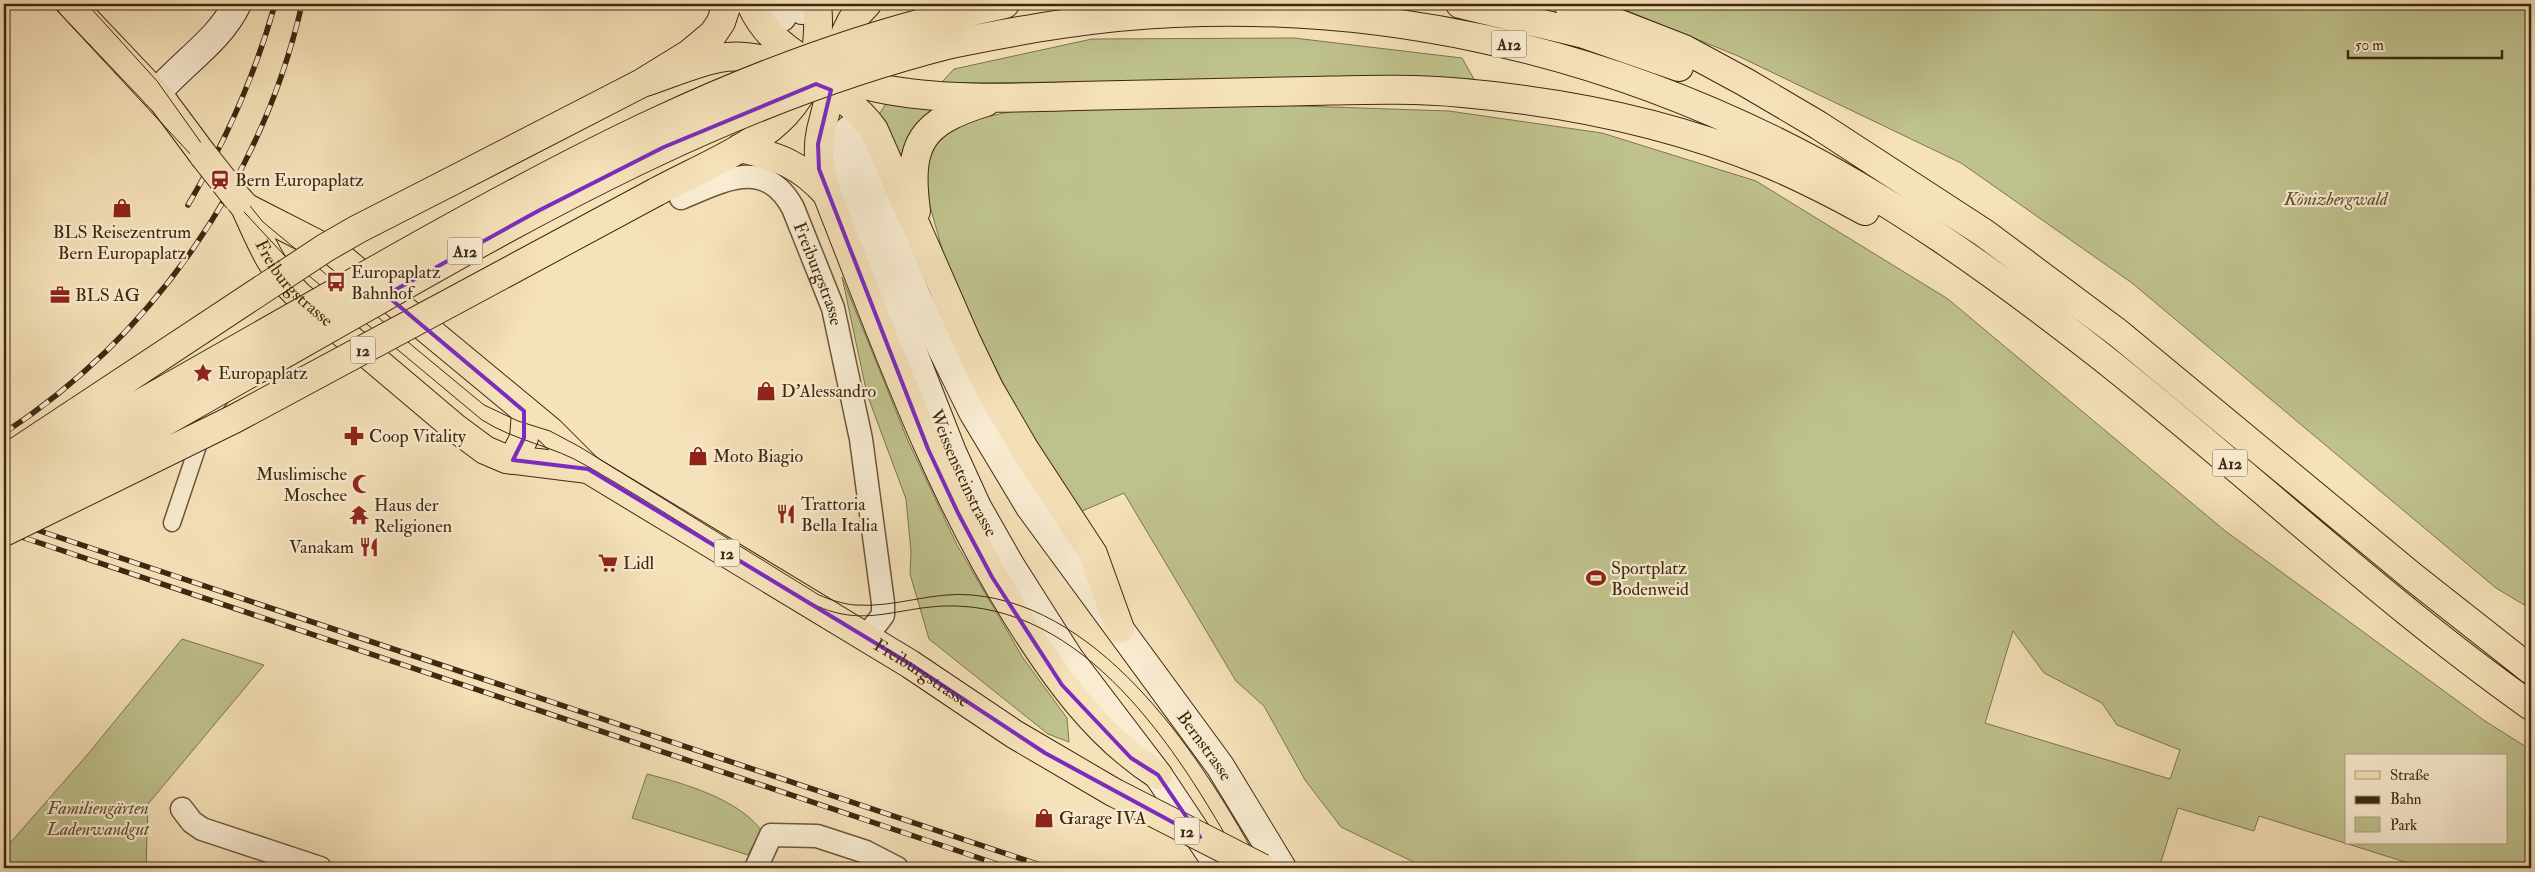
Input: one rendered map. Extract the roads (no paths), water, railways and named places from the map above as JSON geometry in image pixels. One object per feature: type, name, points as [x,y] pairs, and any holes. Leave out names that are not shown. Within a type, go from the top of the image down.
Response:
[{"type":"main road","name":"Freiburgstrasse","points":[[71,4],[156,94],[242,203],[267,257],[296,294],[484,450],[513,460],[588,469]]},
{"type":"main road","points":[[156,94],[172,75],[222,29],[237,4]]},
{"type":"main road","points":[[4,460],[271,283],[358,229],[642,83],[701,45],[721,22],[727,4]]},
{"type":"main road","points":[[751,4],[763,26],[784,47],[822,77],[864,115],[874,130],[919,238],[989,388],[1025,450],[1093,554],[1120,629]]},
{"type":"main road","points":[[4,532],[234,419],[740,148],[777,124],[794,104],[822,77],[846,32],[860,10],[867,4]]},
{"type":"main road","name":"A12","points":[[4,481],[443,232],[600,148],[701,100],[788,65],[859,40],[945,16],[1004,4]]},
{"type":"main road","name":"A12","points":[[1460,4],[1584,34],[1690,71],[1786,113],[1888,170],[1984,233],[2118,333],[2392,560],[2531,670]]},
{"type":"main road","points":[[1568,4],[1684,49],[1818,124],[1888,170]]},
{"type":"main road","points":[[795,8],[818,54],[822,77],[818,144],[819,169],[827,194],[928,449],[958,514],[992,577],[1062,685],[1098,726],[1131,758],[1158,775],[1202,824],[1230,868]]},
{"type":"main road","name":"A12","points":[[4,513],[448,260],[613,172],[764,103],[868,67],[951,44],[1064,23],[1174,13],[1284,13],[1394,23],[1515,46],[1627,78],[1678,97],[1777,142],[1895,209],[2012,289],[2149,396],[2401,606],[2531,706]]},
{"type":"main road","points":[[642,83],[720,58],[742,56],[773,62],[822,77],[896,92],[997,98],[1391,90],[1470,93],[1534,101],[1614,115],[1708,141],[1764,161],[1806,180],[2012,289]]},
{"type":"main road","points":[[919,238],[912,174],[915,156],[923,138],[933,125],[948,115],[997,98]]},
{"type":"main road","name":"Weissensteinstrasse","points":[[1120,629],[1030,508],[974,412],[916,298],[839,134],[952,452],[977,507],[1010,565],[1069,658],[1158,775]]},
{"type":"main road","points":[[740,148],[792,163],[814,179],[827,194]]},
{"type":"main road","name":"Freiburgstrasse","points":[[242,203],[335,253],[550,432],[588,469],[915,667],[1014,734],[1113,792],[1262,868]]},
{"type":"main road","points":[[513,460],[524,438],[526,412]]},
{"type":"main road","name":"Bernstrasse","points":[[1120,629],[1220,766],[1282,868]]},
{"type":"main road","points":[[1158,775],[1220,868]]},
{"type":"street","name":"Freiburgstrasse","points":[[681,198],[730,178],[751,176],[772,184],[786,196],[793,208],[833,308],[861,439],[883,616],[866,637]]},
{"type":"street","points":[[172,523],[209,414],[296,294]]},
{"type":"street","points":[[182,809],[192,822],[202,829],[320,868]]},
{"type":"street","points":[[756,868],[770,835],[817,836],[866,852],[896,868]]},
{"type":"tram line","points":[[51,4],[284,255],[482,420],[587,466],[823,609],[861,616],[957,606],[1007,614],[1052,634],[1093,663],[1130,699],[1164,740],[1194,783],[1244,868]]},
{"type":"tram line","points":[[87,4],[157,81],[219,168],[263,222],[484,405],[518,421],[550,431],[580,447],[819,595],[837,602],[870,605],[943,595],[972,595],[1021,606],[1066,628],[1107,658],[1146,696],[1180,738],[1211,782],[1262,868]]},
{"type":"railway","points":[[188,205],[215,157],[249,82],[275,4]]},
{"type":"railway","points":[[4,433],[58,394],[108,349],[154,300],[194,247],[230,190],[260,131],[284,68],[302,4]]},
{"type":"railway","points":[[4,519],[1049,868]]},
{"type":"railway","points":[[4,531],[1009,868]]},
{"type":"place","name":"Bern Europaplatz","points":[[220,180]]},
{"type":"place","name":"BLS Reisezentrum Bern Europaplatz","points":[[122,208]]},
{"type":"place","name":"Europaplatz Bahnhof","points":[[336,282]]},
{"type":"place","name":"BLS AG","points":[[60,295]]},
{"type":"place","name":"Europaplatz","points":[[203,373]]},
{"type":"place","name":"D'Alessandro","points":[[766,391]]},
{"type":"place","name":"Coop Vitality","points":[[354,436]]},
{"type":"place","name":"Moto Biagio","points":[[698,456]]},
{"type":"place","name":"Muslimische Moschee","points":[[362,484]]},
{"type":"place","name":"Trattoria Bella Italia","points":[[786,514]]},
{"type":"place","name":"Haus der Religionen","points":[[359,515]]},
{"type":"place","name":"Vanakam","points":[[369,547]]},
{"type":"place","name":"Lidl","points":[[608,563]]},
{"type":"place","name":"Sportplatz Bodenweid","points":[[1596,578]]},
{"type":"place","name":"Garage IVA","points":[[1044,818]]},
{"type":"park label","name":"Könizbergwald","points":[[2336,199]]},
{"type":"park label","name":"Familiengärten Ladenwandgut","points":[[98,818]]}]
